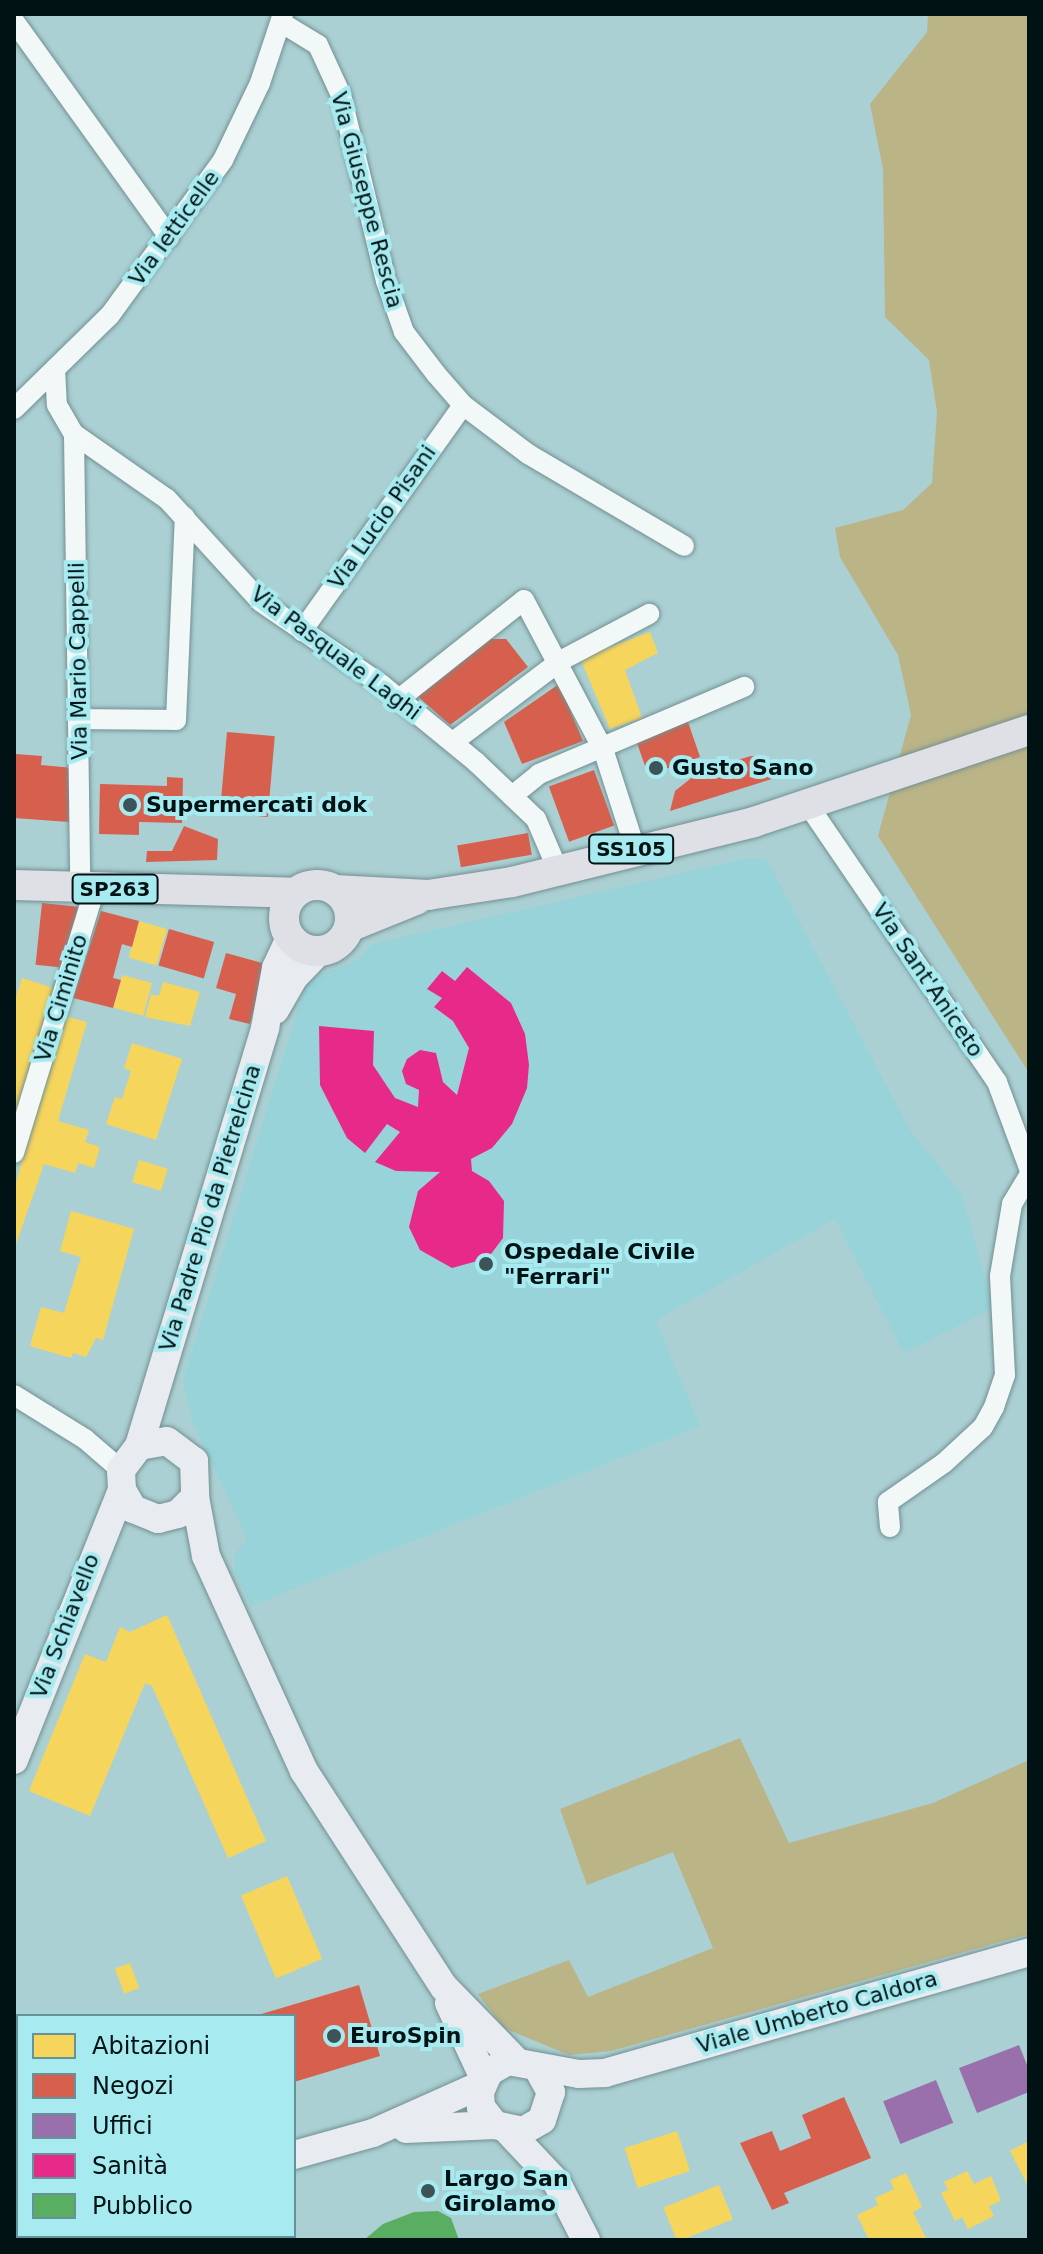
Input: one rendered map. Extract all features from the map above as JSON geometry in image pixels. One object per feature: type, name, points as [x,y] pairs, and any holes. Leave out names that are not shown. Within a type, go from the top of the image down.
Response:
[{"type":"main road","name":"SS105","points":[[349,927],[428,895],[558,870],[635,848],[754,822],[1029,730]]},
{"type":"main road","name":"SP263","points":[[14,885],[216,890]]},
{"type":"main road","points":[[314,885],[335,890],[348,906],[349,927],[338,944],[319,951],[216,890],[295,893],[314,885]]},
{"type":"main road","name":"SS105","points":[[335,890],[428,895]]},
{"type":"main road","points":[[287,931],[295,893]]},
{"type":"street","name":"Via Ietticelle","points":[[14,409],[110,315],[223,160],[282,19]]},
{"type":"street","name":"Via Giuseppe Rescia","points":[[282,19],[318,45],[341,95],[386,281],[404,332],[463,405],[528,454],[684,546]]},
{"type":"street","points":[[14,21],[169,237]]},
{"type":"street","name":"Via Pasquale Laghi","points":[[55,369],[57,405],[74,434],[167,499],[261,602],[399,699],[453,742],[536,819],[558,870]]},
{"type":"street","name":"Via Lucio Pisani","points":[[302,631],[463,405]]},
{"type":"street","name":"Via Mario Cappelli","points":[[74,434],[87,888]]},
{"type":"street","points":[[80,719],[176,720],[185,517]]},
{"type":"street","points":[[399,699],[524,600],[560,661],[603,749],[635,848]]},
{"type":"street","points":[[453,742],[560,661],[649,614]]},
{"type":"street","points":[[512,796],[539,774],[744,687]]},
{"type":"street","name":"Via Sant'Aniceto","points":[[819,799],[997,1082],[1029,1168]]},
{"type":"street","name":"Via Ciminito","points":[[14,1153],[87,888]]},
{"type":"street","name":"Via Padre Pio da Pietrelcina","points":[[129,1464],[265,1028],[276,968],[287,931]]},
{"type":"street","name":"Via Padre Pio da Pietrelcina","points":[[265,1028],[294,977],[319,951]]},
{"type":"street","points":[[890,1527],[888,1502],[944,1463],[983,1427],[994,1407],[1005,1375],[1000,1276],[1012,1204],[1029,1176]]},
{"type":"street","points":[[155,1388],[176,1444],[198,1473],[195,1497],[206,1556],[304,1771],[444,1987],[483,2082],[481,2107],[557,2183]]},
{"type":"street","points":[[14,1395],[129,1464],[154,1517],[206,1556]]},
{"type":"street","points":[[129,1464],[157,1440],[176,1444]]},
{"type":"street","name":"Via Schiavello","points":[[14,1760],[129,1464]]},
{"type":"street","points":[[99,1538],[195,1497]]},
{"type":"street","name":"Viale Umberto Caldora","points":[[548,2110],[605,2073],[1029,1952]]},
{"type":"street","points":[[444,1987],[550,2085],[547,2145],[557,2183],[586,2240]]},
{"type":"street","points":[[296,2154],[373,2133],[483,2082],[494,2067],[526,2064]]},
{"type":"street","name":"Viale Umberto Caldora","points":[[526,2064],[605,2073]]},
{"type":"street","points":[[373,2133],[530,2129],[548,2110]]},
{"type":"shaded area","points":[[928,14],[1029,14],[1029,1073],[878,836],[911,715],[898,655],[840,557],[835,528],[903,510],[932,483],[937,412],[929,360],[885,317],[883,169],[870,104],[927,32]]},
{"type":"shaded area","name":"Ospedale Civile \"Ferrari\"","points":[[748,858],[767,860],[910,1130],[962,1195],[993,1308],[904,1353],[835,1219],[656,1320],[700,1426],[251,1606],[235,1572],[235,1554],[247,1539],[193,1422],[183,1380],[305,987],[318,976],[358,960],[372,944]]},
{"type":"shaded area","points":[[740,1738],[789,1843],[933,1803],[1029,1760],[1029,1934],[611,2051],[569,2055],[504,2028],[478,1994],[569,1960],[588,1997],[713,1948],[673,1852],[587,1885],[560,1809]]},
{"type":"building: Abitazioni","points":[[650,632],[658,653],[625,670],[642,718],[610,729],[580,658]]},
{"type":"building: Abitazioni","points":[[139,921],[167,929],[156,966],[129,958]]},
{"type":"building: Abitazioni","points":[[122,975],[152,983],[143,1016],[113,1008]]},
{"type":"building: Abitazioni","points":[[22,978],[57,989],[14,1124],[14,1003]]},
{"type":"building: Abitazioni","points":[[163,982],[200,992],[190,1026],[145,1017],[151,994],[159,996]]},
{"type":"building: Abitazioni","points":[[64,1016],[87,1022],[58,1121],[89,1130],[85,1142],[100,1147],[94,1168],[78,1163],[75,1173],[44,1164],[14,1250],[14,1189]]},
{"type":"building: Abitazioni","points":[[132,1043],[182,1059],[156,1140],[106,1124],[115,1097],[122,1099],[131,1071],[124,1068]]},
{"type":"building: Abitazioni","points":[[139,1160],[168,1169],[161,1191],[132,1182]]},
{"type":"building: Abitazioni","points":[[71,1211],[134,1229],[103,1340],[96,1338],[86,1357],[73,1353],[71,1358],[30,1346],[41,1307],[64,1313],[81,1257],[60,1251]]},
{"type":"building: Abitazioni","points":[[167,1615],[266,1841],[228,1858],[152,1686],[145,1683],[90,1816],[29,1791],[85,1654],[106,1662],[120,1627],[130,1632]]},
{"type":"building: Abitazioni","points":[[287,1876],[322,1959],[276,1978],[241,1896]]},
{"type":"building: Abitazioni","points":[[130,1963],[139,1988],[124,1994],[115,1968]]},
{"type":"building: Abitazioni","points":[[677,2131],[690,2171],[638,2188],[625,2148]]},
{"type":"building: Abitazioni","points":[[1029,2141],[1029,2188],[1010,2151]]},
{"type":"building: Abitazioni","points":[[967,2171],[974,2184],[991,2176],[1001,2201],[989,2206],[994,2216],[968,2229],[962,2217],[955,2221],[941,2193],[948,2190],[944,2182]]},
{"type":"building: Abitazioni","points":[[906,2173],[922,2207],[913,2212],[927,2240],[869,2240],[857,2215],[878,2205],[875,2198],[894,2189],[890,2180]]},
{"type":"building: Abitazioni","points":[[719,2185],[733,2219],[677,2240],[663,2207]]},
{"type":"building: Negozi","points":[[477,639],[506,639],[528,667],[450,725],[414,693]]},
{"type":"building: Negozi","points":[[559,684],[583,741],[522,764],[504,722]]},
{"type":"building: Negozi","points":[[688,722],[700,757],[648,775],[636,740]]},
{"type":"building: Negozi","points":[[227,732],[275,736],[268,817],[220,813]]},
{"type":"building: Negozi","points":[[16,754],[42,756],[41,765],[73,768],[69,822],[14,818]]},
{"type":"building: Negozi","points":[[751,756],[768,758],[775,778],[670,811],[675,791],[700,771]]},
{"type":"building: Negozi","points":[[594,770],[614,825],[569,842],[549,786]]},
{"type":"building: Negozi","points":[[167,777],[183,778],[182,823],[139,822],[139,835],[99,834],[100,784],[167,786]]},
{"type":"building: Negozi","points":[[184,826],[218,839],[217,860],[146,862],[147,851],[172,851]]},
{"type":"building: Negozi","points":[[528,833],[532,855],[461,867],[457,846]]},
{"type":"building: Negozi","points":[[42,903],[78,907],[71,968],[36,965]]},
{"type":"building: Negozi","points":[[101,911],[139,921],[132,947],[122,944],[113,978],[121,980],[113,1008],[73,998]]},
{"type":"building: Negozi","points":[[169,929],[214,942],[204,978],[159,966]]},
{"type":"building: Negozi","points":[[226,953],[266,964],[250,1024],[229,1019],[236,994],[216,988]]},
{"type":"building: Negozi","name":"EuroSpin","points":[[359,1985],[380,2056],[296,2081],[296,2014],[261,2014]]},
{"type":"building: Negozi","points":[[14,2086],[16,2086],[15,2169]]},
{"type":"building: Negozi","points":[[844,2097],[871,2158],[784,2193],[789,2203],[772,2210],[740,2143],[772,2131],[780,2151],[811,2138],[802,2115]]},
{"type":"building: Uffici","points":[[1019,2045],[1029,2070],[1029,2092],[977,2113],[959,2068]]},
{"type":"building: Uffici","points":[[936,2080],[953,2123],[900,2144],[883,2101]]},
{"type":"building: Sanità","points":[[467,967],[511,1003],[525,1034],[529,1065],[527,1088],[512,1124],[492,1148],[471,1159],[472,1171],[489,1181],[504,1201],[503,1238],[488,1258],[452,1268],[420,1250],[409,1227],[418,1191],[440,1172],[396,1171],[375,1162],[400,1132],[387,1124],[365,1153],[347,1138],[320,1085],[319,1026],[374,1031],[373,1065],[395,1098],[418,1107],[419,1090],[406,1084],[402,1071],[407,1059],[420,1050],[436,1053],[443,1082],[457,1095],[469,1048],[453,1021],[434,1007],[442,998],[427,989],[442,971],[455,981]]},
{"type":"building: Pubblico","points":[[438,2211],[451,2218],[459,2240],[364,2240],[383,2224],[414,2212]]},
{"type":"place","name":"Gusto Sano","points":[[656,768]]},
{"type":"place","name":"Supermercati dok","points":[[130,805]]},
{"type":"place","name":"Ospedale Civile \"Ferrari\"","points":[[486,1264]]},
{"type":"place","name":"EuroSpin","points":[[334,2036]]},
{"type":"place","name":"Largo San Girolamo","points":[[428,2191]]}]
